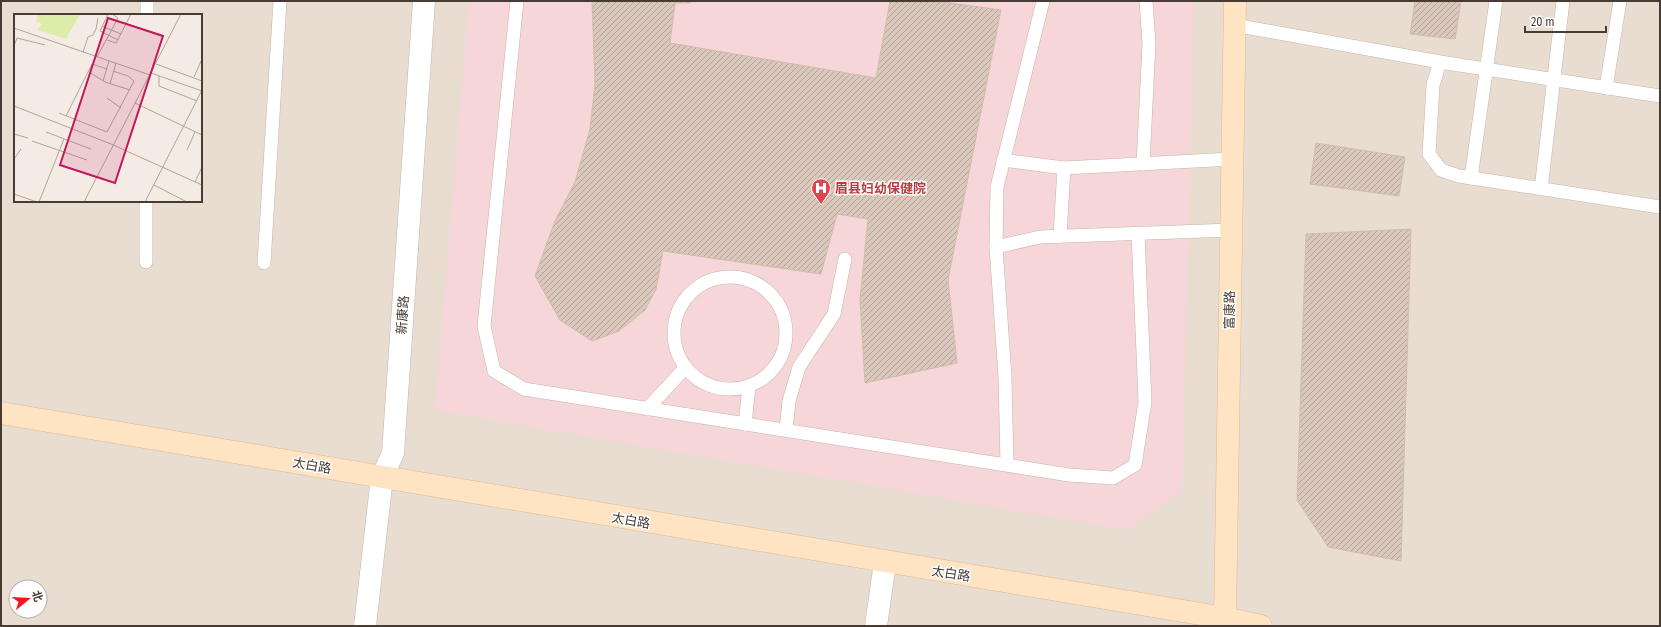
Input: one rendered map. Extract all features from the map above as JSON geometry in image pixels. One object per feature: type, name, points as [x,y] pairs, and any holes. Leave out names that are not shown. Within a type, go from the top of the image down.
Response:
[{"type":"main road","name":"富康路","points":[[1235,1],[1231,230],[1242,623]]},
{"type":"main road","name":"太白路","points":[[1,413],[1242,623]]},
{"type":"street","name":"新康路","points":[[365,626],[382,477],[393,453],[424,1]]},
{"type":"street","points":[[876,626],[885,562]]},
{"type":"lane","points":[[147,1],[147,14]]},
{"type":"lane","points":[[264,263],[280,1]]},
{"type":"lane","points":[[517,1],[484,326],[494,371],[524,389],[1069,475],[1113,478],[1135,465],[1145,402],[1138,233]]},
{"type":"lane","points":[[1007,465],[1005,378],[996,247],[997,187],[1043,1]]},
{"type":"lane","points":[[1143,164],[1149,43],[1146,1]]},
{"type":"lane","points":[[1471,178],[1496,1]]},
{"type":"lane","points":[[1542,189],[1563,1]]},
{"type":"lane","points":[[1606,88],[1620,1]]},
{"type":"lane","points":[[1234,25],[1486,70],[1660,96]]},
{"type":"lane","points":[[1440,62],[1433,85],[1429,154],[1441,170],[1471,178],[1660,206]]},
{"type":"lane","points":[[1003,160],[1064,168],[1232,158]]},
{"type":"lane","points":[[1060,236],[1064,168]]},
{"type":"lane","points":[[1643,204],[1660,199]]},
{"type":"lane","points":[[146,202],[146,262]]},
{"type":"lane","points":[[996,247],[1040,237],[1231,230]]},
{"type":"lane","points":[[786,430],[789,400],[799,367],[834,314],[845,260]]},
{"type":"lane","points":[[719,278],[738,278],[757,284],[772,296],[782,312],[786,330],[784,348],[777,364],[765,378],[749,386],[732,389],[714,387],[698,380],[686,367],[677,351],[674,333],[678,314],[687,297],[702,285],[719,278]]},
{"type":"lane","points":[[647,409],[686,367]]},
{"type":"lane","points":[[745,424],[749,386]]},
{"type":"shaded area","points":[[1,1],[1660,1],[1660,626],[1,626]]},
{"type":"shaded area","name":"眉县妇幼保健院","points":[[469,1],[1194,1],[1182,491],[1127,530],[435,410]]},
{"type":"building","points":[[592,1],[691,1],[690,3],[675,3],[670,43],[876,78],[890,1],[935,1],[1001,10],[948,280],[957,363],[865,383],[860,300],[868,219],[837,214],[821,274],[663,251],[656,289],[645,310],[619,331],[592,341],[560,320],[535,276],[555,221],[575,182],[590,129],[595,84]]},
{"type":"building","points":[[1415,1],[1461,1],[1455,39],[1410,34]]},
{"type":"building","points":[[1316,143],[1405,157],[1399,196],[1310,184]]},
{"type":"building","points":[[1411,229],[1401,561],[1328,547],[1297,500],[1306,234]]},
{"type":"place","name":"眉县妇幼保健院","points":[[821,205]]}]
